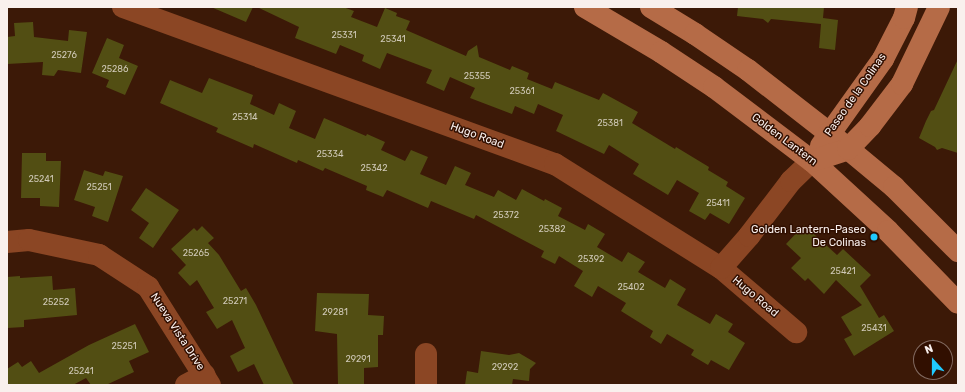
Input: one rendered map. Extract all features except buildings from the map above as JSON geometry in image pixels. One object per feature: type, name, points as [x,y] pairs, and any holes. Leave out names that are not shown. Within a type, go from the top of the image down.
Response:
[{"type":"main road","name":"Golden Lantern","points":[[585,7],[661,52],[714,87],[812,161],[888,231],[958,303]]},
{"type":"main road","points":[[651,7],[695,34],[748,70],[829,133],[894,187],[958,251]]},
{"type":"main road","name":"Paseo de la Colinas","points":[[812,161],[829,133],[857,97],[883,59],[904,18],[907,7]]},
{"type":"main road","name":"Paseo de la Colinas","points":[[812,161],[848,149],[874,122],[902,84],[939,7]]},
{"type":"street","name":"Hugo Road","points":[[123,7],[555,164],[721,268],[796,332]]},
{"type":"street","name":"Paseo de la Colinas","points":[[721,268],[749,236],[791,181],[812,161]]},
{"type":"street","name":"Nueva Vista Drive","points":[[7,242],[29,240],[98,255],[148,287],[200,382]]},
{"type":"street","points":[[426,354],[426,385]]},
{"type":"place","name":"Golden Lantern-Paseo De Colinas","points":[[874,237]]}]
